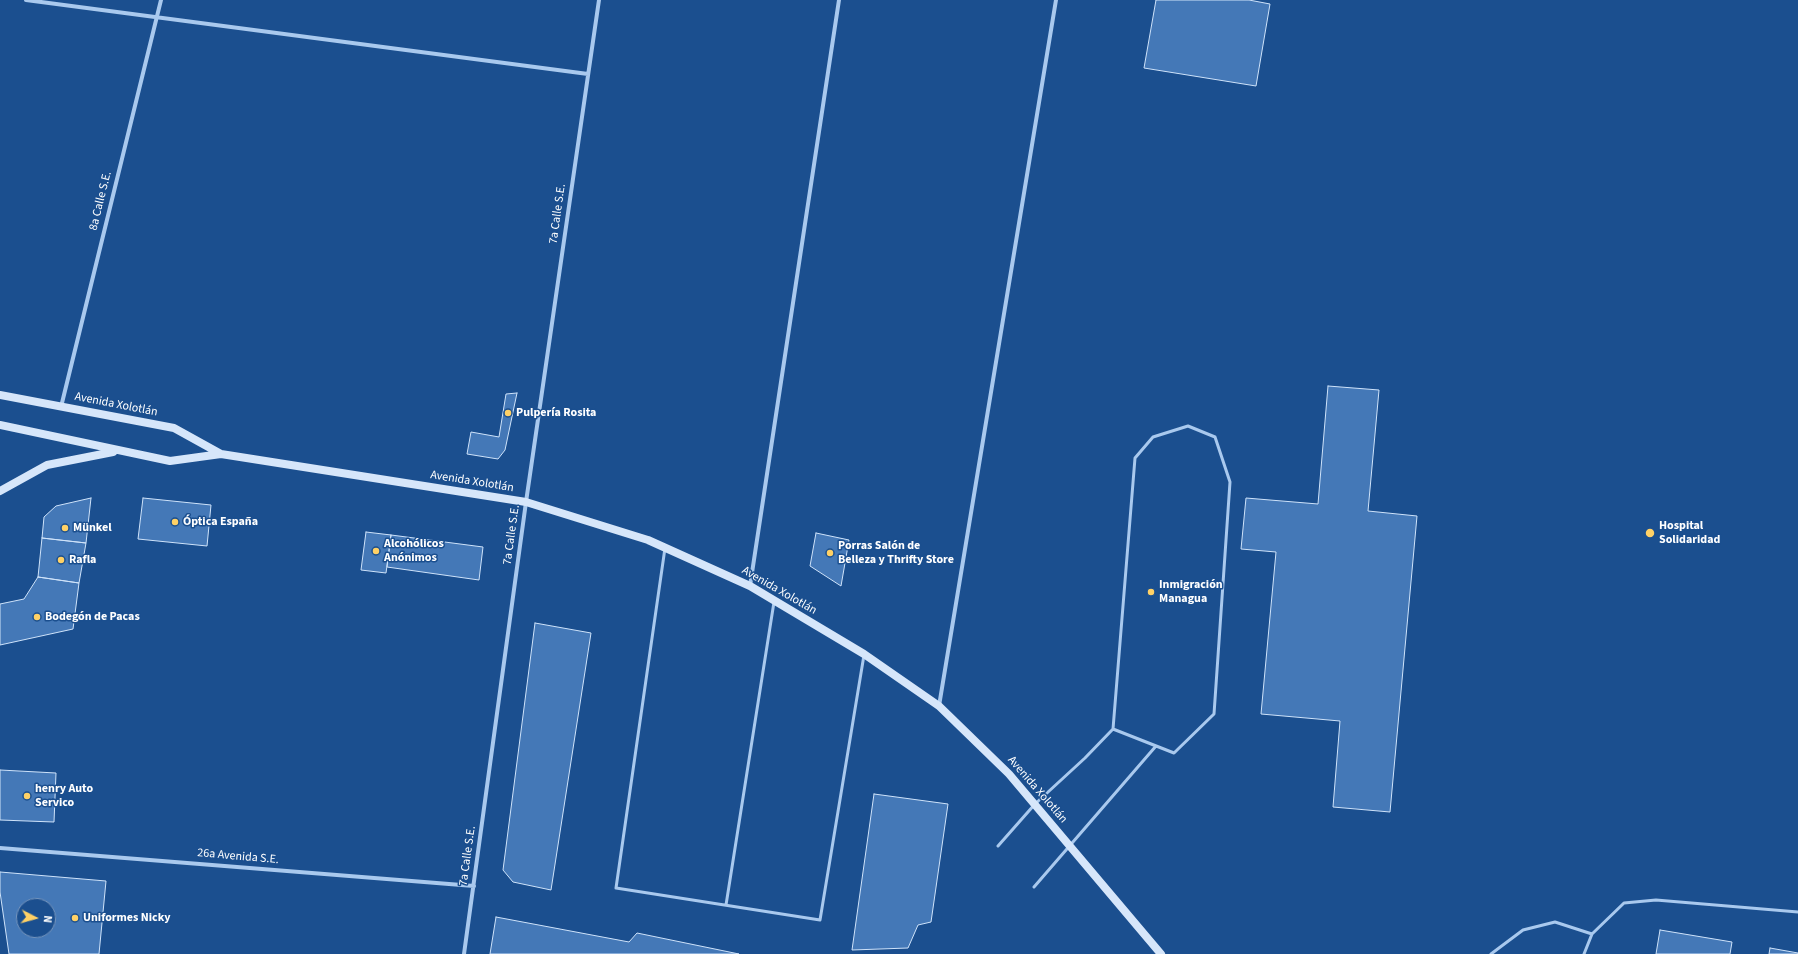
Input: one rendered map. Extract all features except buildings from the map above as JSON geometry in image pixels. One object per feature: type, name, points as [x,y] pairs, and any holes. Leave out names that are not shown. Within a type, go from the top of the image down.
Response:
[{"type":"main road","name":"Avenida Xolotlán","points":[[0,395],[174,428],[221,454]]},
{"type":"main road","name":"Avenida Xolotlán","points":[[0,425],[170,461],[221,454],[526,502],[648,540],[750,586],[774,602],[864,654],[939,706],[1008,774],[1035,804],[1160,954]]},
{"type":"main road","points":[[0,490],[47,465],[118,451]]},
{"type":"street","points":[[26,0],[588,74]]},
{"type":"street","name":"8a Calle S.E.","points":[[61,407],[161,0]]},
{"type":"street","name":"7a Calle S.E.","points":[[464,954],[526,502],[599,0]]},
{"type":"street","points":[[750,586],[839,0]]},
{"type":"street","points":[[939,706],[1056,0]]},
{"type":"street","name":"26a Avenida S.E.","points":[[0,848],[474,886]]},
{"type":"lane","points":[[998,846],[1035,804],[1114,730],[1135,458],[1152,438],[1188,426],[1215,437],[1230,482],[1214,714],[1174,753],[1114,730]]},
{"type":"lane","points":[[666,548],[616,888],[820,920],[864,654]]},
{"type":"lane","points":[[726,905],[774,602]]},
{"type":"lane","points":[[1034,887],[1156,746]]},
{"type":"lane","points":[[1584,954],[1592,934],[1624,903],[1656,900],[1798,912]]},
{"type":"lane","points":[[1491,954],[1523,930],[1555,922],[1592,934]]},
{"type":"place","name":"Pulpería Rosita","points":[[508,413]]},
{"type":"place","name":"Óptica España","points":[[175,522]]},
{"type":"place","name":"Münkel","points":[[65,528]]},
{"type":"place","name":"Hospital Solidaridad","points":[[1650,533]]},
{"type":"place","name":"Alcohólicos Anónimos","points":[[376,551]]},
{"type":"place","name":"Porras Salón de Belleza y Thrifty Store","points":[[830,553]]},
{"type":"place","name":"Rafla","points":[[61,560]]},
{"type":"place","name":"Inmigración Managua","points":[[1151,592]]},
{"type":"place","name":"Bodegón de Pacas","points":[[37,617]]},
{"type":"place","name":"henry Auto Servico","points":[[27,796]]},
{"type":"place","name":"Uniformes Nicky","points":[[75,918]]}]
